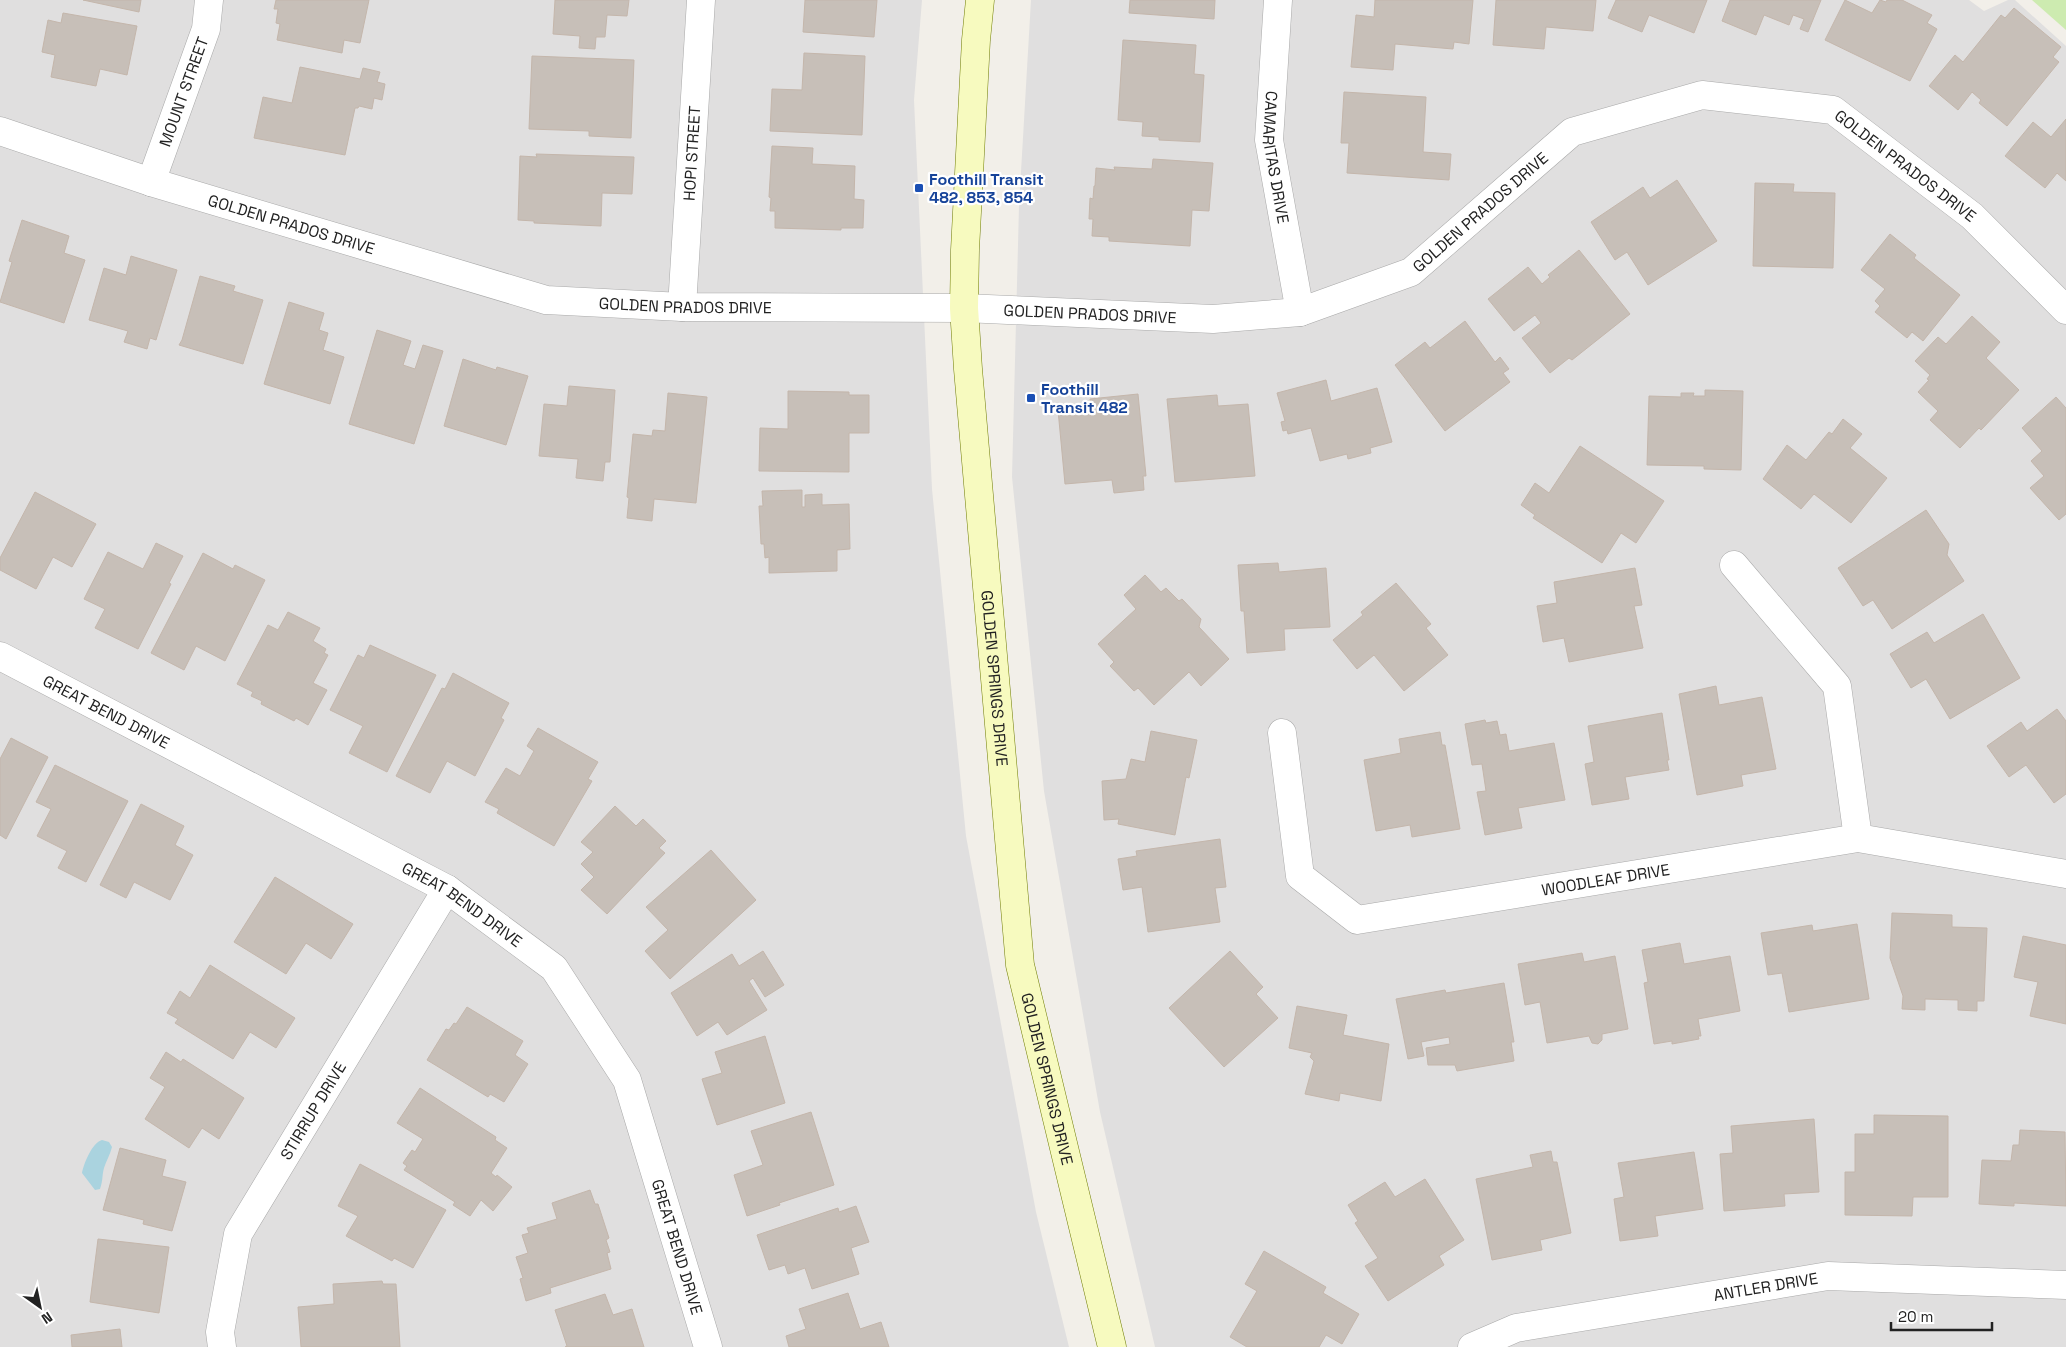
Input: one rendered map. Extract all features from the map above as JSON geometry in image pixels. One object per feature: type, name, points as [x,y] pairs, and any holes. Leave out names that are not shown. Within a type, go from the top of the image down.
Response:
[{"type":"main road","name":"GOLDEN SPRINGS DRIVE","points":[[980,0],[976,40],[968,193],[964,308],[1020,965],[1112,1347]]},
{"type":"street","name":"MOUNT STREET","points":[[152,182],[206,29],[209,0]]},
{"type":"street","name":"HOPI STREET","points":[[682,307],[701,0]]},
{"type":"street","name":"CAMARITAS DRIVE","points":[[1278,0],[1268,140],[1300,312]]},
{"type":"street","name":"GOLDEN PRADOS DRIVE","points":[[0,131],[152,182],[546,300],[682,307],[964,308],[1213,319],[1300,312],[1412,272],[1572,132],[1702,95],[1833,110],[1972,216],[2066,310]]},
{"type":"street","points":[[1734,565],[1837,686],[1858,838]]},
{"type":"street","name":"GREAT BEND DRIVE","points":[[0,656],[447,889],[554,968],[627,1080],[708,1347]]},
{"type":"street","name":"WOODLEAF DRIVE","points":[[1282,733],[1300,876],[1357,920],[1858,838],[2066,874]]},
{"type":"street","name":"STIRRUP DRIVE","points":[[222,1347],[220,1332],[238,1234],[447,889]]},
{"type":"street","name":"ANTLER DRIVE","points":[[1472,1347],[1516,1328],[1828,1276],[2066,1285]]},
{"type":"shaded area","points":[[0,0],[922,0],[914,100],[932,489],[966,836],[1036,1212],[1069,1347],[0,1347]]},
{"type":"shaded area","points":[[1031,0],[1969,0],[1984,11],[2008,0],[2015,0],[2066,46],[2066,1347],[1155,1347],[1100,1112],[1044,791],[1012,477],[1019,206]]},
{"type":"green space","points":[[2032,0],[2066,0],[2066,30]]},
{"type":"water","points":[[102,1140],[109,1142],[112,1147],[104,1168],[100,1189],[95,1190],[82,1173],[92,1149]]},
{"type":"building","points":[[83,0],[141,0],[139,12]]},
{"type":"building","points":[[276,0],[369,0],[360,43],[344,40],[342,53],[277,40],[280,24],[276,23],[278,9],[274,9]]},
{"type":"building","points":[[555,0],[629,0],[627,16],[607,15],[605,37],[596,37],[595,49],[579,48],[580,36],[553,34]]},
{"type":"building","points":[[805,0],[877,0],[874,37],[803,32]]},
{"type":"building","points":[[1130,0],[1215,0],[1214,19],[1129,13]]},
{"type":"building","points":[[1375,0],[1473,0],[1469,44],[1454,42],[1453,49],[1395,44],[1393,70],[1351,67],[1356,15],[1374,17]]},
{"type":"building","points":[[1496,0],[1596,0],[1593,31],[1546,27],[1544,49],[1493,45]]},
{"type":"building","points":[[1616,0],[1707,0],[1694,33],[1649,15],[1642,32],[1608,18]]},
{"type":"building","points":[[1730,0],[1821,0],[1808,32],[1800,29],[1804,19],[1793,15],[1789,25],[1764,15],[1756,35],[1722,21]]},
{"type":"building","points":[[1845,0],[1872,13],[1880,0],[1886,2],[1887,0],[1902,0],[1932,15],[1927,23],[1937,29],[1910,81],[1825,40]]},
{"type":"building","points":[[2014,8],[2061,47],[2053,57],[2059,62],[2007,126],[1979,103],[1981,100],[1972,92],[1958,110],[1929,86],[1955,55],[1963,62],[2001,15],[2005,18]]},
{"type":"building","points":[[63,13],[137,26],[127,75],[100,69],[96,86],[51,77],[55,55],[42,52],[48,20],[61,23]]},
{"type":"building","points":[[1123,40],[1196,45],[1194,74],[1204,75],[1200,142],[1159,140],[1159,137],[1142,136],[1143,122],[1118,120]]},
{"type":"building","points":[[804,53],[865,56],[862,135],[770,131],[772,89],[802,90]]},
{"type":"building","points":[[532,56],[634,60],[631,138],[589,136],[589,131],[529,129]]},
{"type":"building","points":[[300,67],[360,79],[363,68],[380,72],[377,82],[385,84],[382,100],[374,98],[372,109],[359,106],[355,108],[345,155],[254,138],[263,97],[292,103]]},
{"type":"building","points":[[1344,92],[1426,97],[1423,152],[1451,154],[1449,180],[1347,173],[1349,143],[1341,143]]},
{"type":"building","points":[[2066,119],[2066,181],[2057,173],[2045,188],[2005,156],[2033,122],[2051,137]]},
{"type":"building","points":[[772,146],[813,148],[812,164],[855,166],[854,199],[864,200],[863,228],[841,228],[841,230],[775,228],[775,211],[770,211],[771,198],[769,197]]},
{"type":"building","points":[[536,154],[634,157],[632,194],[602,193],[601,226],[534,223],[534,221],[518,220],[520,156],[537,157]]},
{"type":"building","points":[[1153,159],[1213,163],[1209,211],[1192,210],[1190,246],[1109,241],[1109,237],[1092,236],[1093,219],[1089,219],[1090,198],[1093,199],[1096,168],[1115,170],[1114,167],[1152,169]]},
{"type":"building","points":[[1677,180],[1717,241],[1648,285],[1627,252],[1615,260],[1591,222],[1643,187],[1650,198]]},
{"type":"building","points":[[1755,183],[1794,184],[1793,192],[1835,193],[1833,268],[1753,266]]},
{"type":"building","points":[[22,220],[69,236],[64,253],[85,260],[64,323],[0,302],[12,262],[9,261]]},
{"type":"building","points":[[1890,234],[1916,255],[1914,258],[1960,295],[1923,341],[1912,332],[1907,338],[1875,312],[1880,306],[1875,301],[1885,289],[1861,270]]},
{"type":"building","points":[[1579,250],[1630,314],[1572,360],[1569,358],[1550,373],[1522,338],[1541,323],[1535,315],[1514,331],[1488,299],[1528,267],[1542,284],[1550,277],[1548,275]]},
{"type":"building","points":[[131,256],[177,270],[156,340],[150,338],[147,349],[124,342],[128,331],[89,320],[104,268],[126,275]]},
{"type":"building","points":[[200,276],[235,286],[233,291],[263,300],[243,364],[179,345]]},
{"type":"building","points":[[289,302],[324,313],[319,330],[328,333],[323,350],[344,357],[330,404],[264,384]]},
{"type":"building","points":[[1972,316],[2000,342],[1986,358],[2019,390],[1981,430],[1979,428],[1960,448],[1930,420],[1938,411],[1918,392],[1929,380],[1927,379],[1930,375],[1915,361],[1938,337],[1946,344]]},
{"type":"building","points":[[1465,321],[1495,362],[1500,357],[1509,369],[1503,373],[1510,382],[1445,431],[1395,365],[1425,342],[1430,348]]},
{"type":"building","points":[[377,330],[411,341],[403,365],[415,369],[423,345],[443,351],[414,444],[349,424]]},
{"type":"building","points":[[463,359],[496,370],[497,367],[528,376],[506,445],[444,426]]},
{"type":"building","points":[[1326,380],[1331,401],[1377,388],[1392,442],[1370,448],[1371,453],[1348,459],[1347,454],[1320,461],[1311,428],[1288,434],[1287,430],[1283,431],[1281,422],[1285,421],[1277,393]]},
{"type":"building","points":[[569,386],[615,390],[610,462],[605,462],[603,481],[576,478],[578,459],[539,456],[544,404],[567,406]]},
{"type":"building","points":[[1705,390],[1743,391],[1741,470],[1704,469],[1704,466],[1647,465],[1649,396],[1681,397],[1681,393],[1694,393],[1693,396],[1705,396]]},
{"type":"building","points":[[788,391],[849,392],[849,395],[869,395],[869,433],[849,433],[849,472],[759,471],[760,428],[788,429]]},
{"type":"building","points":[[668,393],[707,397],[696,503],[654,499],[652,521],[627,518],[633,434],[652,436],[653,430],[665,431]]},
{"type":"building","points":[[1138,394],[1146,476],[1143,476],[1144,490],[1114,493],[1112,480],[1065,484],[1058,410],[1091,407],[1090,399]]},
{"type":"building","points":[[1217,395],[1218,406],[1248,404],[1255,476],[1175,482],[1167,399]]},
{"type":"building","points":[[2056,397],[2066,408],[2066,514],[2059,520],[2030,488],[2044,476],[2031,461],[2042,451],[2022,428]]},
{"type":"building","points":[[1843,419],[1862,434],[1850,448],[1887,478],[1851,523],[1814,494],[1801,509],[1763,479],[1787,445],[1806,460],[1829,432],[1832,434]]},
{"type":"building","points":[[1580,446],[1664,501],[1636,543],[1621,533],[1602,563],[1533,518],[1535,515],[1521,505],[1535,483],[1549,493]]},
{"type":"building","points":[[802,490],[802,507],[805,507],[805,495],[822,494],[822,505],[849,504],[850,549],[837,550],[837,571],[769,573],[769,557],[765,558],[764,544],[761,544],[759,506],[763,506],[762,491]]},
{"type":"building","points":[[35,492],[96,524],[72,567],[53,557],[36,589],[0,570],[0,558]]},
{"type":"building","points":[[1926,510],[1949,544],[1947,555],[1964,581],[1892,629],[1873,600],[1863,606],[1838,568]]},
{"type":"building","points":[[156,543],[183,556],[138,649],[95,628],[105,609],[84,599],[108,552],[143,569]]},
{"type":"building","points":[[203,553],[233,569],[235,565],[265,580],[225,661],[196,646],[184,670],[151,653]]},
{"type":"building","points":[[1278,563],[1279,572],[1326,568],[1330,627],[1284,629],[1285,650],[1247,653],[1244,611],[1241,611],[1238,565]]},
{"type":"building","points":[[1635,568],[1642,605],[1634,606],[1643,648],[1569,662],[1564,638],[1543,642],[1537,606],[1557,603],[1554,582]]},
{"type":"building","points":[[1145,575],[1161,592],[1166,588],[1179,601],[1182,599],[1201,619],[1199,627],[1229,659],[1201,686],[1189,672],[1154,705],[1138,688],[1134,691],[1110,666],[1114,662],[1098,644],[1136,609],[1124,595]]},
{"type":"building","points":[[1396,583],[1431,624],[1426,628],[1448,655],[1404,691],[1374,655],[1357,669],[1333,640],[1363,615],[1361,612]]},
{"type":"building","points":[[288,612],[320,628],[313,641],[326,649],[324,653],[328,655],[313,683],[327,690],[308,725],[296,718],[294,721],[261,704],[262,701],[251,696],[253,692],[237,684],[268,625],[278,630]]},
{"type":"building","points":[[1983,614],[2020,678],[1950,719],[1926,679],[1911,688],[1890,654],[1927,632],[1934,643]]},
{"type":"building","points":[[370,645],[436,675],[387,772],[349,753],[363,726],[330,710],[358,655],[364,658]]},
{"type":"building","points":[[453,673],[509,703],[501,718],[504,720],[475,776],[447,761],[430,793],[396,776],[442,688],[445,689]]},
{"type":"building","points":[[1716,686],[1719,705],[1762,697],[1776,769],[1741,775],[1743,786],[1697,795],[1679,694]]},
{"type":"building","points":[[2057,709],[2066,721],[2066,794],[2054,803],[2026,765],[2009,777],[1987,746],[2021,722],[2027,731]]},
{"type":"building","points":[[1662,713],[1669,770],[1625,777],[1629,799],[1592,805],[1585,764],[1594,762],[1588,726]]},
{"type":"building","points":[[1485,720],[1486,723],[1497,721],[1500,735],[1506,734],[1509,751],[1554,743],[1565,800],[1518,808],[1522,828],[1485,835],[1477,792],[1486,791],[1482,764],[1472,765],[1465,724]]},
{"type":"building","points":[[538,728],[598,762],[588,779],[592,781],[554,846],[497,813],[499,809],[485,802],[506,768],[520,776],[534,751],[527,746]]},
{"type":"building","points":[[1151,731],[1197,740],[1189,778],[1186,777],[1175,835],[1118,824],[1119,819],[1104,820],[1102,781],[1126,779],[1131,759],[1145,762]]},
{"type":"building","points":[[1440,732],[1442,745],[1445,745],[1460,829],[1412,837],[1410,825],[1376,831],[1364,760],[1401,753],[1399,739]]},
{"type":"building","points":[[11,738],[48,757],[6,839],[0,835],[0,759]]},
{"type":"building","points":[[55,765],[128,801],[86,882],[58,868],[67,851],[37,836],[51,809],[36,802]]},
{"type":"building","points":[[141,804],[184,826],[175,845],[193,855],[170,900],[134,882],[126,898],[100,885]]},
{"type":"building","points":[[615,806],[636,826],[643,819],[666,841],[659,848],[665,853],[607,914],[581,890],[594,877],[581,864],[593,852],[581,842]]},
{"type":"building","points":[[1220,839],[1226,887],[1215,888],[1220,922],[1148,932],[1142,887],[1123,890],[1118,859],[1137,856],[1136,851]]},
{"type":"building","points":[[711,850],[756,900],[670,979],[645,951],[668,930],[646,907]]},
{"type":"building","points":[[275,877],[353,924],[331,959],[306,943],[286,974],[234,942]]},
{"type":"building","points":[[1892,913],[1952,915],[1952,927],[1987,928],[1984,1001],[1977,1001],[1977,1011],[1958,1010],[1958,1000],[1925,999],[1925,1010],[1902,1009],[1903,996],[1890,958]]},
{"type":"building","points":[[1857,924],[1869,999],[1789,1012],[1782,973],[1768,975],[1761,933],[1812,925],[1813,931]]},
{"type":"building","points":[[2023,936],[2066,945],[2066,1024],[2030,1016],[2038,982],[2014,977]]},
{"type":"building","points":[[1680,943],[1684,964],[1730,956],[1740,1011],[1698,1019],[1701,1036],[1698,1036],[1699,1039],[1672,1044],[1672,1041],[1654,1044],[1644,983],[1648,982],[1642,950]]},
{"type":"building","points":[[763,951],[784,985],[765,997],[753,978],[749,981],[767,1010],[727,1035],[718,1022],[697,1036],[671,993],[732,954],[739,966]]},
{"type":"building","points":[[1230,951],[1263,987],[1256,994],[1278,1018],[1224,1067],[1169,1008]]},
{"type":"building","points":[[1582,953],[1584,962],[1615,956],[1628,1029],[1602,1034],[1602,1040],[1598,1044],[1592,1043],[1589,1036],[1547,1043],[1540,1002],[1525,1005],[1518,964]]},
{"type":"building","points":[[210,965],[295,1018],[276,1048],[250,1032],[233,1059],[175,1023],[178,1019],[167,1013],[180,991],[190,998]]},
{"type":"building","points":[[1504,983],[1514,1042],[1511,1042],[1514,1061],[1457,1071],[1455,1065],[1428,1065],[1426,1048],[1450,1044],[1449,1037],[1421,1042],[1424,1056],[1408,1059],[1396,999],[1445,990],[1446,993]]},
{"type":"building","points":[[1297,1006],[1347,1015],[1343,1035],[1389,1044],[1381,1101],[1340,1093],[1339,1101],[1305,1094],[1314,1061],[1310,1057],[1312,1053],[1289,1048]]},
{"type":"building","points":[[467,1007],[523,1041],[515,1055],[528,1064],[504,1102],[490,1094],[488,1097],[427,1060],[446,1029],[449,1030],[454,1023],[456,1024]]},
{"type":"building","points":[[765,1036],[785,1103],[717,1125],[702,1079],[722,1073],[715,1052]]},
{"type":"building","points":[[166,1052],[181,1062],[183,1059],[244,1098],[219,1139],[202,1128],[189,1148],[145,1119],[165,1087],[150,1078]]},
{"type":"building","points":[[420,1088],[496,1137],[495,1140],[507,1148],[491,1173],[496,1177],[497,1175],[512,1187],[493,1211],[481,1200],[470,1216],[453,1205],[455,1202],[404,1170],[407,1166],[403,1163],[412,1150],[415,1152],[423,1139],[397,1123]]},
{"type":"building","points":[[811,1112],[834,1185],[779,1203],[780,1205],[747,1216],[734,1175],[763,1165],[751,1131]]},
{"type":"building","points":[[1874,1115],[1948,1116],[1948,1197],[1913,1197],[1912,1216],[1845,1215],[1845,1172],[1855,1172],[1855,1134],[1874,1134]]},
{"type":"building","points":[[1814,1119],[1819,1192],[1784,1194],[1785,1206],[1724,1211],[1720,1154],[1733,1153],[1731,1126]]},
{"type":"building","points":[[2020,1130],[2065,1132],[2066,1206],[2014,1203],[2014,1206],[1979,1204],[1982,1160],[2011,1161],[2013,1145],[2019,1145]]},
{"type":"building","points":[[120,1148],[166,1160],[162,1176],[186,1182],[172,1231],[143,1224],[144,1220],[103,1210]]},
{"type":"building","points":[[1551,1151],[1553,1162],[1557,1162],[1571,1233],[1540,1240],[1542,1250],[1492,1260],[1476,1179],[1533,1167],[1530,1155]]},
{"type":"building","points":[[1694,1152],[1703,1209],[1655,1216],[1658,1236],[1620,1241],[1614,1199],[1624,1197],[1618,1163]]},
{"type":"building","points":[[360,1164],[446,1210],[413,1268],[394,1258],[392,1261],[346,1236],[358,1216],[338,1206]]},
{"type":"building","points":[[1425,1179],[1464,1240],[1439,1256],[1444,1265],[1388,1301],[1365,1266],[1378,1258],[1355,1223],[1358,1221],[1348,1205],[1385,1182],[1395,1197]]},
{"type":"building","points":[[590,1190],[595,1204],[598,1204],[609,1238],[606,1240],[610,1252],[607,1253],[611,1269],[550,1288],[551,1293],[526,1301],[520,1279],[523,1278],[516,1257],[528,1253],[522,1235],[529,1233],[527,1228],[557,1219],[552,1203]]},
{"type":"building","points":[[856,1206],[869,1242],[851,1248],[859,1274],[812,1289],[805,1268],[788,1274],[785,1265],[769,1270],[757,1235],[838,1208],[839,1212]]},
{"type":"building","points":[[98,1239],[169,1247],[159,1313],[90,1302]]},
{"type":"building","points":[[1264,1251],[1326,1287],[1323,1293],[1359,1314],[1342,1344],[1326,1335],[1319,1347],[1247,1347],[1230,1337],[1257,1291],[1245,1284]]},
{"type":"building","points":[[382,1281],[383,1284],[396,1284],[400,1347],[301,1347],[298,1307],[334,1304],[333,1284]]},
{"type":"building","points":[[848,1293],[860,1329],[881,1322],[889,1347],[789,1347],[786,1336],[806,1329],[799,1309]]},
{"type":"building","points":[[605,1294],[613,1315],[632,1309],[644,1347],[565,1347],[567,1346],[555,1310]]},
{"type":"building","points":[[120,1329],[122,1347],[72,1347],[71,1335]]},
{"type":"place","name":"Foothill Transit 482, 853, 854","points":[[919,188]]},
{"type":"place","name":"Foothill Transit 482","points":[[1031,398]]}]
